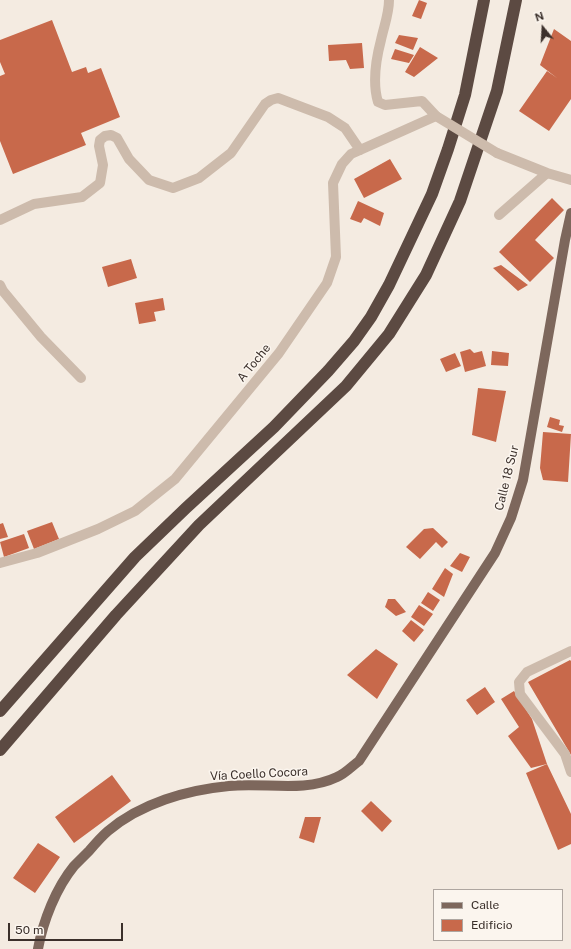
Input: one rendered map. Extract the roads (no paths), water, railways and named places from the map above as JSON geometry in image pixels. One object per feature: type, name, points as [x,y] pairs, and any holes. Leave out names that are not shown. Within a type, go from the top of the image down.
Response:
[{"type":"highway","points":[[0,710],[135,557],[274,427],[328,371],[358,335],[389,285],[432,194],[465,95],[484,0]]},
{"type":"highway","points":[[0,750],[116,615],[199,525],[346,386],[389,334],[426,275],[460,201],[497,91],[516,0]]},
{"type":"main road","name":"Calle 18 Sur","points":[[320,784],[338,777],[359,761],[495,553],[511,518],[522,480],[568,240],[571,213]]},
{"type":"main road","name":"Vía Coello Cocora","points":[[38,949],[52,906],[62,884],[74,866],[109,831],[132,815],[165,800],[196,790],[231,786],[320,784]]},
{"type":"street","points":[[389,0],[389,10],[380,40],[375,68],[376,95],[378,102],[385,105],[422,101],[436,116],[497,153],[547,173],[571,180]]},
{"type":"street","points":[[0,220],[34,204],[82,197],[100,184],[103,165],[99,146],[100,140],[105,136],[111,135],[117,138],[129,159],[149,180],[172,188],[199,178],[231,153],[265,104],[278,98],[328,117],[345,128],[360,150]]},
{"type":"street","name":"A Toche","points":[[0,563],[37,553],[98,529],[135,511],[175,479],[280,353],[327,283],[336,258],[334,183],[342,164],[351,154],[436,116]]},
{"type":"street","points":[[499,215],[547,173]]},
{"type":"street","points":[[0,285],[3,291],[41,337],[81,378]]},
{"type":"street","points":[[571,651],[527,672],[519,682],[520,694],[565,754],[571,772]]}]
